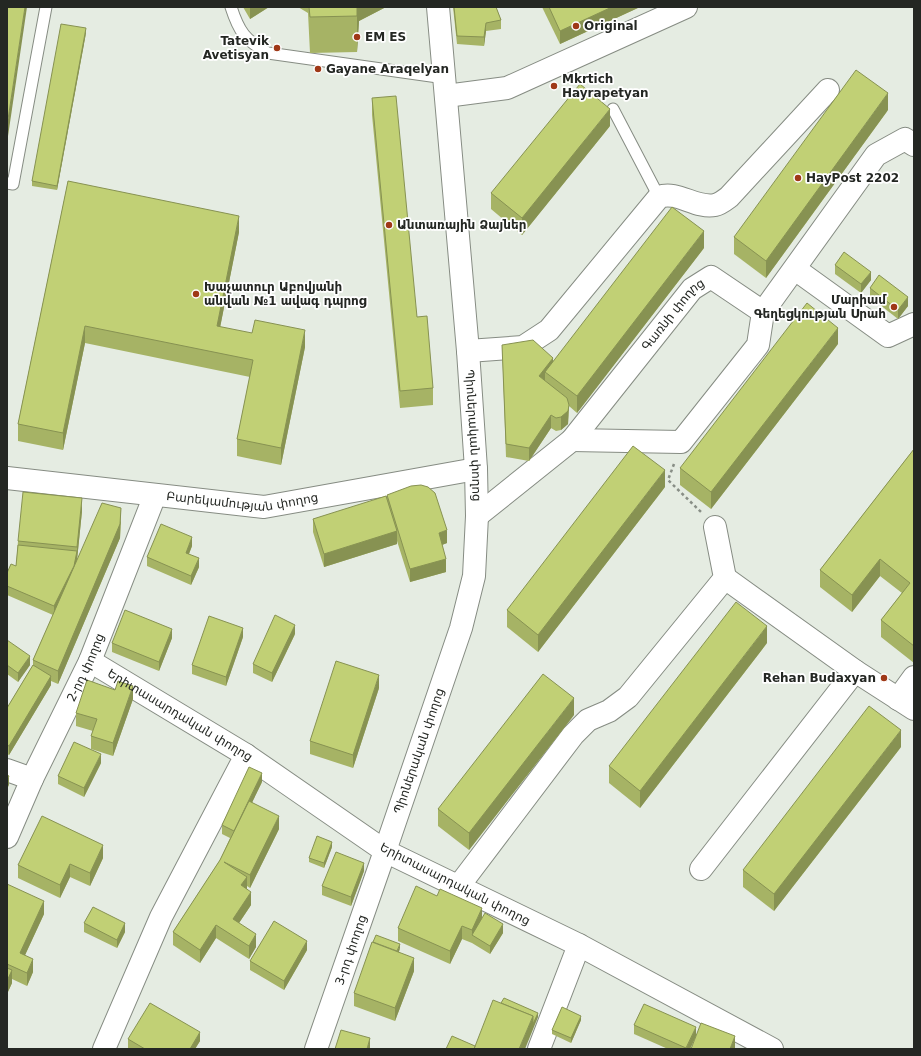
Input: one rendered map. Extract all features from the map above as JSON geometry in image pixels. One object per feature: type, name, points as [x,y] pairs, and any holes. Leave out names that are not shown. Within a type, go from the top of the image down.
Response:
[{"type":"street","name":"Պիոներական փողոց","points":[[386,851],[461,628],[474,576],[477,516],[476,469],[468,352],[438,7]]},
{"type":"street","points":[[445,87],[507,88],[686,7]]},
{"type":"street","points":[[468,352],[523,347],[549,330],[659,196],[664,195],[675,197],[706,206],[717,205],[729,197],[828,90]]},
{"type":"street","points":[[572,440],[681,442],[758,345],[763,312],[876,155],[905,139],[914,145]]},
{"type":"street","points":[[795,269],[888,336],[914,324]]},
{"type":"street","name":"Գառնի փողոց","points":[[477,516],[572,440],[692,289],[711,277],[763,312]]},
{"type":"street","name":"Բարեկամության փողոց","points":[[7,478],[264,507],[476,469]]},
{"type":"street","name":"2-րդ փողոց","points":[[7,837],[32,779],[90,661],[155,495]]},
{"type":"street","points":[[716,527],[725,578],[856,671],[906,704],[914,677]]},
{"type":"street","points":[[458,887],[573,736],[588,720],[609,711],[628,697],[725,578]]},
{"type":"street","name":"Երիտասարդական փողոց","points":[[90,661],[246,755],[386,851],[579,945],[749,1044],[772,1049]]},
{"type":"street","points":[[701,869],[856,671]]},
{"type":"street","points":[[104,1049],[161,916],[246,755]]},
{"type":"street","points":[[7,770],[32,779]]},
{"type":"street","name":"3-րդ փողոց","points":[[316,1049],[386,851]]},
{"type":"street","points":[[539,1049],[579,945]]},
{"type":"lane","points":[[7,182],[13,184],[46,7]]},
{"type":"lane","points":[[231,7],[237,25],[250,43],[268,53],[445,87]]},
{"type":"lane","points":[[613,109],[659,196]]},
{"type":"path","points":[[681,442],[668,480],[716,527]]},
{"type":"building","points":[[7,7],[25,7],[7,126]]},
{"type":"building","points":[[309,7],[357,7],[357,16],[310,17]]},
{"type":"building","points":[[454,7],[496,7],[501,20],[486,23],[484,37],[457,36]]},
{"type":"building","points":[[549,7],[612,7],[560,31]]},
{"type":"building","points":[[61,24],[86,28],[57,186],[32,181]]},
{"type":"building","points":[[856,70],[888,93],[766,261],[734,237]]},
{"type":"building","points":[[580,84],[610,109],[522,218],[491,193]]},
{"type":"building","points":[[396,96],[417,317],[427,316],[433,388],[400,391],[372,98]]},
{"type":"building","points":[[68,181],[239,216],[217,326],[252,333],[255,320],[305,330],[281,448],[237,439],[253,360],[85,326],[63,433],[18,424]]},
{"type":"building","points":[[672,207],[704,231],[577,396],[545,372]]},
{"type":"building","points":[[844,252],[871,272],[861,284],[835,265]]},
{"type":"building","points":[[879,275],[908,297],[898,310],[870,288]]},
{"type":"building","points":[[807,303],[838,328],[711,492],[680,468]]},
{"type":"building","points":[[533,340],[553,358],[539,376],[567,398],[569,405],[568,411],[561,417],[556,418],[551,415],[529,448],[506,444],[502,345]]},
{"type":"building","points":[[633,446],[665,470],[538,635],[507,610]]},
{"type":"building","points":[[914,449],[914,646],[881,620],[910,583],[880,559],[852,595],[820,570]]},
{"type":"building","points":[[421,485],[428,487],[435,493],[447,530],[439,533],[446,559],[410,569],[387,495],[411,486]]},
{"type":"building","points":[[23,492],[82,498],[77,547],[18,541]]},
{"type":"building","points":[[386,496],[397,531],[324,554],[313,519]]},
{"type":"building","points":[[102,503],[121,508],[120,524],[58,671],[33,660]]},
{"type":"building","points":[[161,524],[192,537],[186,553],[199,558],[191,576],[147,557]]},
{"type":"building","points":[[18,545],[77,551],[74,566],[54,606],[7,586],[7,573],[11,564],[16,566]]},
{"type":"building","points":[[736,602],[767,626],[640,791],[609,766]]},
{"type":"building","points":[[125,610],[172,629],[159,662],[112,643]]},
{"type":"building","points":[[275,615],[295,625],[272,673],[253,664]]},
{"type":"building","points":[[209,616],[243,628],[226,677],[192,665]]},
{"type":"building","points":[[7,640],[30,656],[18,673],[7,665]]},
{"type":"building","points":[[336,661],[379,675],[353,755],[310,741]]},
{"type":"building","points":[[33,665],[51,676],[9,746],[7,745],[7,708]]},
{"type":"building","points":[[543,674],[574,698],[469,833],[438,809]]},
{"type":"building","points":[[87,680],[115,690],[118,681],[133,686],[113,743],[91,736],[97,719],[76,713]]},
{"type":"building","points":[[869,706],[901,730],[774,894],[743,870]]},
{"type":"building","points":[[74,742],[101,754],[84,788],[58,776]]},
{"type":"building","points":[[249,767],[262,773],[234,831],[222,825]]},
{"type":"building","points":[[249,801],[279,816],[250,875],[224,862],[247,877],[241,885],[251,892],[233,919],[256,934],[249,946],[216,925],[200,950],[173,932],[220,860]]},
{"type":"building","points":[[42,816],[103,845],[90,873],[70,864],[60,885],[18,865]]},
{"type":"building","points":[[317,836],[332,842],[324,863],[309,858]]},
{"type":"building","points":[[336,852],[364,863],[351,897],[322,886]]},
{"type":"building","points":[[7,884],[44,901],[20,953],[33,959],[27,973],[7,964]]},
{"type":"building","points":[[416,886],[437,896],[440,889],[482,908],[472,930],[462,926],[450,951],[398,928]]},
{"type":"building","points":[[93,907],[125,923],[117,940],[84,923]]},
{"type":"building","points":[[485,913],[503,924],[490,946],[472,935]]},
{"type":"building","points":[[274,921],[307,941],[284,981],[250,961]]},
{"type":"building","points":[[376,935],[400,944],[397,951],[373,942]]},
{"type":"building","points":[[372,942],[414,958],[395,1008],[354,993]]},
{"type":"building","points":[[7,968],[12,970],[7,981]]},
{"type":"building","points":[[504,998],[538,1013],[533,1024],[533,1016],[501,1003]]},
{"type":"building","points":[[493,1000],[533,1016],[519,1049],[474,1049]]},
{"type":"building","points":[[150,1003],[200,1032],[190,1049],[145,1049],[128,1039]]},
{"type":"building","points":[[644,1004],[696,1027],[686,1048],[634,1025]]},
{"type":"building","points":[[562,1007],[581,1016],[571,1038],[552,1030]]},
{"type":"building","points":[[701,1023],[735,1036],[730,1049],[691,1049]]},
{"type":"building","points":[[341,1030],[370,1038],[367,1049],[335,1049]]},
{"type":"building","points":[[452,1036],[475,1046],[474,1049],[446,1049]]},
{"type":"place","name":"Original","points":[[576,26]]},
{"type":"place","name":"EM ES","points":[[357,37]]},
{"type":"place","name":"Tatevik Avetisyan","points":[[277,48]]},
{"type":"place","name":"Gayane Araqelyan","points":[[318,69]]},
{"type":"place","name":"Mkrtich Hayrapetyan","points":[[554,86]]},
{"type":"place","name":"HayPost 2202","points":[[798,178]]},
{"type":"place","name":"Անտառային Ձայներ","points":[[389,225]]},
{"type":"place","name":"Խաչատուր Աբովյանի անվան №1 ավագ դպրոց","points":[[196,294]]},
{"type":"place","name":"Մարիամ Գեղեցկության Սրահ","points":[[894,307]]},
{"type":"place","name":"Rehan Budaxyan","points":[[884,678]]}]
